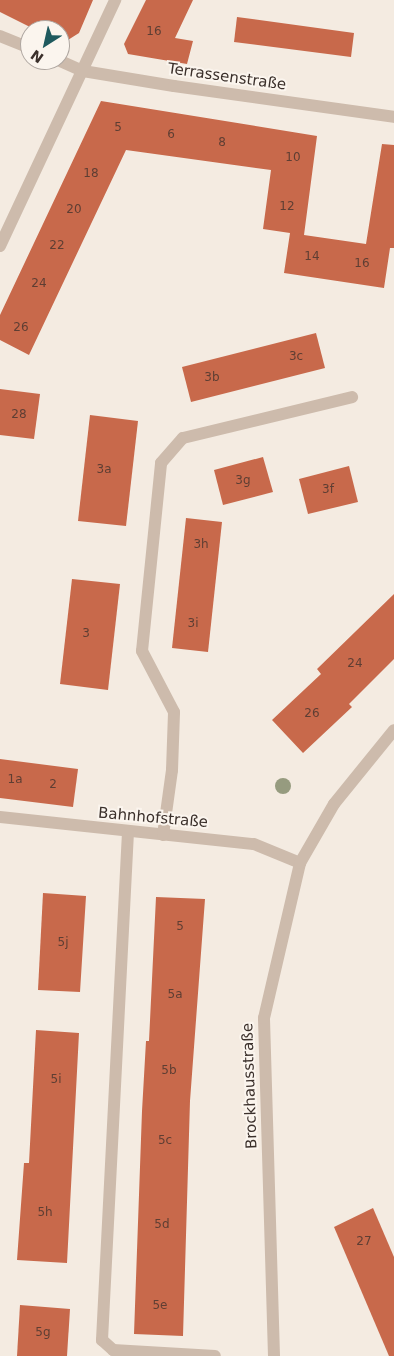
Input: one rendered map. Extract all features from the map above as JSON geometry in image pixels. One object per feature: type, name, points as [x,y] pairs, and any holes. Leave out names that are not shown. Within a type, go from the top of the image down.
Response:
[{"type":"street","points":[[0,246],[115,0]]},
{"type":"street","points":[[0,36],[20,44]]},
{"type":"street","name":"Terrassenstraße","points":[[70,65],[83,71],[394,117]]},
{"type":"street","points":[[163,834],[172,770],[174,712],[142,651],[161,463],[183,438],[352,397]]},
{"type":"street","name":"Brockhausstraße","points":[[274,1356],[264,1018],[300,862],[334,804],[394,730]]},
{"type":"street","name":"Bahnhofstraße","points":[[0,817],[254,844],[300,862]]},
{"type":"street","points":[[128,832],[102,1340],[113,1350],[215,1356]]},
{"type":"building","points":[[0,0],[93,0],[79,33],[70,39],[70,20],[20,20],[20,22],[0,12]]},
{"type":"building","points":[[146,0],[193,0],[175,38],[193,41],[187,64],[128,54],[124,44]]},
{"type":"building","points":[[237,17],[354,33],[351,57],[234,42]]},
{"type":"building","points":[[101,101],[317,136],[304,235],[366,244],[382,144],[394,145],[394,248],[390,248],[384,288],[284,273],[290,233],[263,229],[271,170],[126,150],[29,355],[0,340],[0,315]]},
{"type":"building","points":[[316,333],[325,368],[191,402],[182,367]]},
{"type":"building","points":[[0,389],[40,394],[34,439],[0,435]]},
{"type":"building","points":[[90,415],[138,421],[126,526],[78,521]]},
{"type":"building","points":[[263,457],[273,492],[223,505],[214,470]]},
{"type":"building","points":[[349,466],[358,502],[308,514],[299,479]]},
{"type":"building","points":[[186,518],[222,522],[208,652],[172,648]]},
{"type":"building","points":[[72,579],[120,584],[108,690],[60,684]]},
{"type":"building","points":[[394,594],[394,659],[349,704],[352,707],[303,753],[272,720],[321,674],[317,669]]},
{"type":"building","points":[[0,759],[78,769],[73,807],[0,798]]},
{"type":"building","points":[[43,893],[86,896],[80,992],[38,990]]},
{"type":"building","points":[[156,897],[205,899],[190,1101],[183,1336],[134,1334],[142,1111],[146,1041],[149,1041]]},
{"type":"building","points":[[36,1030],[79,1033],[67,1263],[17,1260],[24,1163],[29,1163]]},
{"type":"building","points":[[373,1208],[394,1257],[394,1356],[389,1356],[334,1227]]},
{"type":"building","points":[[20,1305],[70,1309],[67,1356],[17,1356]]}]
